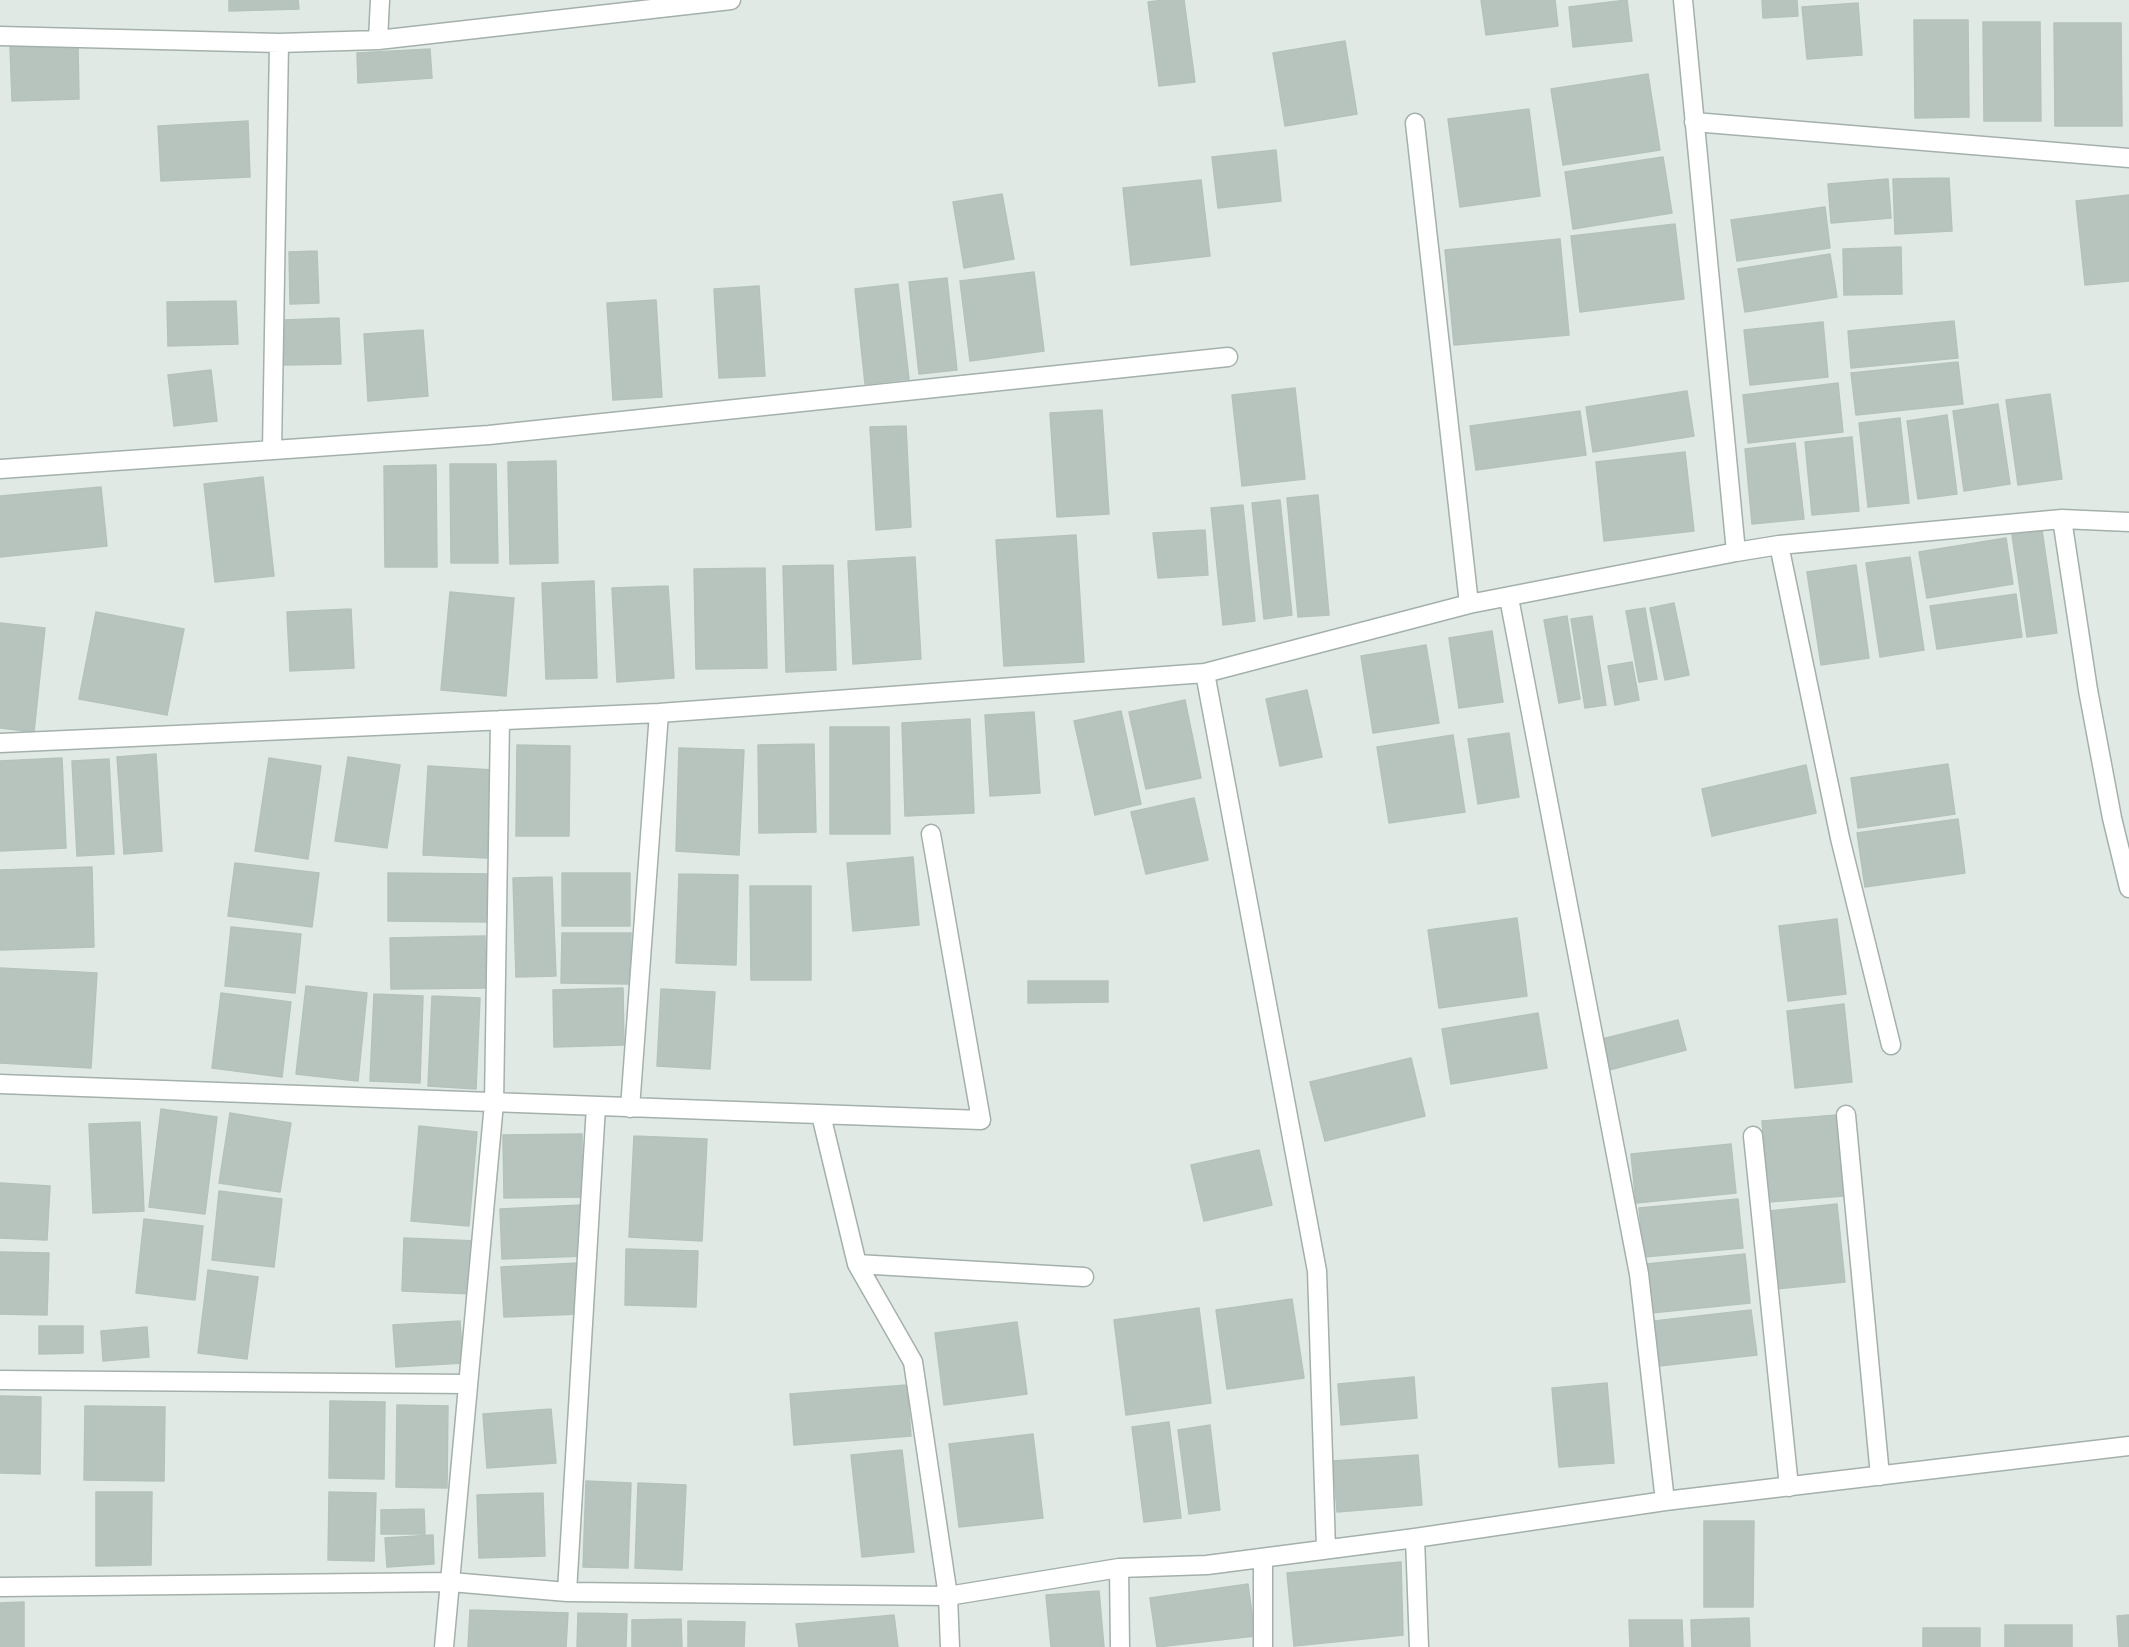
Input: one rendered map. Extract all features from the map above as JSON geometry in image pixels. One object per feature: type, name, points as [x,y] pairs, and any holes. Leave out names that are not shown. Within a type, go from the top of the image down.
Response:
[{"type":"street","points":[[378,40],[380,0]]},
{"type":"street","points":[[0,36],[279,43],[378,40],[731,0]]},
{"type":"street","points":[[1683,0],[1736,552]]},
{"type":"street","points":[[272,450],[279,43]]},
{"type":"street","points":[[1694,122],[2129,158]]},
{"type":"street","points":[[1415,123],[1469,604]]},
{"type":"street","points":[[0,469],[489,435],[1228,357]]},
{"type":"street","points":[[0,742],[659,713],[1205,673],[1469,604],[1736,552],[1779,545],[2062,519],[2129,522]]},
{"type":"street","points":[[2062,519],[2088,690],[2120,817],[2129,888]]},
{"type":"street","points":[[1779,545],[1840,837],[1891,1045]]},
{"type":"street","points":[[1509,598],[1639,1274],[1665,1501]]},
{"type":"street","points":[[1205,673],[1317,1271],[1326,1549]]},
{"type":"street","points":[[630,1108],[659,713]]},
{"type":"street","points":[[444,1647],[494,1103],[500,720]]},
{"type":"street","points":[[0,1084],[981,1120],[931,834]]},
{"type":"street","points":[[567,1592],[596,1106]]},
{"type":"street","points":[[822,1115],[857,1264],[913,1362],[948,1596],[950,1647]]},
{"type":"street","points":[[1846,1115],[1880,1476]]},
{"type":"street","points":[[1753,1137],[1790,1487]]},
{"type":"street","points":[[857,1264],[1083,1277]]},
{"type":"street","points":[[0,1380],[468,1384]]},
{"type":"street","points":[[0,1587],[451,1582],[567,1592],[948,1596],[1119,1568],[1207,1565],[1415,1538],[1665,1501],[2129,1446]]},
{"type":"street","points":[[1415,1538],[1419,1647]]},
{"type":"street","points":[[1263,1557],[1263,1647]]},
{"type":"street","points":[[1119,1568],[1120,1647]]},
{"type":"building","points":[[229,0],[298,0],[299,9],[229,11]]},
{"type":"building","points":[[1184,0],[1195,82],[1159,86],[1148,2]]},
{"type":"building","points":[[1481,0],[1555,0],[1558,26],[1486,35]]},
{"type":"building","points":[[1627,0],[1632,41],[1573,47],[1569,7]]},
{"type":"building","points":[[1762,0],[1797,0],[1798,16],[1763,18]]},
{"type":"building","points":[[1858,3],[1862,55],[1807,59],[1802,7]]},
{"type":"building","points":[[1914,20],[1968,20],[1969,117],[1915,118]]},
{"type":"building","points":[[1983,22],[2040,22],[2041,121],[1984,121]]},
{"type":"building","points":[[2054,23],[2121,23],[2122,126],[2055,126]]},
{"type":"building","points":[[1345,41],[1357,114],[1285,126],[1273,53]]},
{"type":"building","points":[[78,44],[79,99],[12,101],[10,46]]},
{"type":"building","points":[[430,49],[432,78],[358,83],[357,53]]},
{"type":"building","points":[[1648,74],[1660,150],[1563,165],[1551,89]]},
{"type":"building","points":[[1529,109],[1540,196],[1460,207],[1448,119]]},
{"type":"building","points":[[248,121],[250,177],[161,181],[158,126]]},
{"type":"building","points":[[1276,150],[1281,201],[1218,208],[1212,157]]},
{"type":"building","points":[[1663,157],[1672,213],[1573,229],[1565,172]]},
{"type":"building","points":[[1949,178],[1952,231],[1895,234],[1893,179]]},
{"type":"building","points":[[1888,179],[1891,218],[1831,223],[1828,184]]},
{"type":"building","points":[[1201,180],[1210,256],[1131,265],[1123,188]]},
{"type":"building","points":[[1002,194],[1014,259],[964,268],[953,202]]},
{"type":"building","points":[[2129,195],[2129,281],[2085,285],[2076,201]]},
{"type":"building","points":[[1825,207],[1830,248],[1737,261],[1731,220]]},
{"type":"building","points":[[1675,224],[1684,299],[1580,312],[1571,236]]},
{"type":"building","points":[[1560,239],[1569,335],[1454,345],[1445,250]]},
{"type":"building","points":[[1901,247],[1902,294],[1844,295],[1843,249]]},
{"type":"building","points":[[317,251],[319,303],[290,304],[289,252]]},
{"type":"building","points":[[1830,254],[1837,297],[1745,312],[1738,269]]},
{"type":"building","points":[[1034,272],[1044,351],[970,361],[960,281]]},
{"type":"building","points":[[947,278],[957,370],[919,374],[909,282]]},
{"type":"building","points":[[898,284],[909,379],[865,384],[855,289]]},
{"type":"building","points":[[759,286],[765,376],[719,378],[714,289]]},
{"type":"building","points":[[656,300],[662,397],[613,400],[607,303]]},
{"type":"building","points":[[236,301],[238,344],[168,346],[167,302]]},
{"type":"building","points":[[339,318],[341,364],[284,365],[283,320]]},
{"type":"building","points":[[1954,321],[1958,358],[1851,368],[1848,331]]},
{"type":"building","points":[[1823,322],[1828,377],[1750,385],[1744,330]]},
{"type":"building","points":[[423,330],[428,396],[368,401],[364,334]]},
{"type":"building","points":[[1958,362],[1963,404],[1856,415],[1851,373]]},
{"type":"building","points":[[211,370],[217,421],[174,426],[168,375]]},
{"type":"building","points":[[1838,383],[1843,432],[1748,443],[1743,395]]},
{"type":"building","points":[[1295,388],[1305,479],[1242,486],[1232,395]]},
{"type":"building","points":[[1687,391],[1694,436],[1593,452],[1586,407]]},
{"type":"building","points":[[2050,394],[2062,479],[2018,485],[2006,400]]},
{"type":"building","points":[[1998,404],[2010,484],[1964,491],[1953,411]]},
{"type":"building","points":[[1102,410],[1109,514],[1057,517],[1050,413]]},
{"type":"building","points":[[1580,411],[1586,455],[1476,470],[1470,426]]},
{"type":"building","points":[[1947,415],[1957,494],[1918,499],[1907,421]]},
{"type":"building","points":[[1900,418],[1909,503],[1868,507],[1859,423]]},
{"type":"building","points":[[906,426],[911,527],[876,530],[870,427]]},
{"type":"building","points":[[1852,437],[1859,511],[1812,515],[1805,442]]},
{"type":"building","points":[[1795,443],[1804,519],[1752,524],[1745,449]]},
{"type":"building","points":[[1685,452],[1694,531],[1604,541],[1596,462]]},
{"type":"building","points":[[556,461],[558,563],[510,564],[508,462]]},
{"type":"building","points":[[450,464],[496,464],[498,563],[451,563]]},
{"type":"building","points":[[436,465],[437,567],[385,567],[384,466]]},
{"type":"building","points":[[263,477],[274,576],[215,582],[204,484]]},
{"type":"building","points":[[101,487],[107,546],[0,557],[0,496]]},
{"type":"building","points":[[1318,495],[1329,615],[1298,617],[1287,498]]},
{"type":"building","points":[[1280,500],[1292,615],[1264,619],[1252,503]]},
{"type":"building","points":[[1243,505],[1255,621],[1223,625],[1211,508]]},
{"type":"building","points":[[1205,530],[1208,575],[1158,578],[1153,533]]},
{"type":"building","points":[[2042,530],[2057,633],[2027,637],[2012,535]]},
{"type":"building","points":[[1076,535],[1084,662],[1004,666],[996,540]]},
{"type":"building","points":[[2006,538],[2013,584],[1927,598],[1919,552]]},
{"type":"building","points":[[915,557],[921,659],[853,664],[848,561]]},
{"type":"building","points":[[1910,557],[1924,650],[1880,657],[1866,563]]},
{"type":"building","points":[[833,565],[836,670],[786,672],[783,566]]},
{"type":"building","points":[[1856,565],[1869,658],[1821,665],[1807,572]]},
{"type":"building","points":[[765,568],[767,668],[696,669],[694,569]]},
{"type":"building","points":[[594,581],[597,678],[546,679],[542,583]]},
{"type":"building","points":[[668,586],[674,678],[617,682],[612,588]]},
{"type":"building","points":[[450,592],[514,598],[506,696],[441,690]]},
{"type":"building","points":[[2016,594],[2022,637],[1937,649],[1930,606]]},
{"type":"building","points":[[1674,603],[1689,675],[1665,680],[1650,608]]},
{"type":"building","points":[[1645,608],[1657,679],[1639,682],[1626,611]]},
{"type":"building","points":[[351,609],[354,668],[290,671],[287,612]]},
{"type":"building","points":[[96,612],[184,629],[167,715],[79,699]]},
{"type":"building","points":[[1567,616],[1580,699],[1559,703],[1544,620]]},
{"type":"building","points":[[1592,616],[1606,705],[1585,708],[1571,619]]},
{"type":"building","points":[[0,623],[45,628],[34,732],[0,728]]},
{"type":"building","points":[[1492,631],[1503,702],[1459,708],[1449,638]]},
{"type":"building","points":[[1426,645],[1439,723],[1373,733],[1361,656]]},
{"type":"building","points":[[1632,662],[1639,700],[1615,705],[1608,666]]},
{"type":"building","points":[[1307,690],[1322,757],[1280,766],[1266,699]]},
{"type":"building","points":[[1185,700],[1201,778],[1146,789],[1129,712]]},
{"type":"building","points":[[1121,711],[1141,804],[1095,815],[1074,721]]},
{"type":"building","points":[[1034,712],[1040,793],[990,796],[985,715]]},
{"type":"building","points":[[970,719],[974,813],[905,816],[902,723]]},
{"type":"building","points":[[830,727],[889,727],[890,834],[830,834]]},
{"type":"building","points":[[1509,733],[1519,797],[1478,804],[1468,739]]},
{"type":"building","points":[[1453,735],[1465,812],[1389,823],[1377,747]]},
{"type":"building","points":[[814,744],[816,832],[759,833],[758,745]]},
{"type":"building","points":[[517,745],[570,746],[569,836],[516,836]]},
{"type":"building","points":[[679,748],[744,750],[739,855],[676,851]]},
{"type":"building","points":[[156,754],[162,851],[124,854],[117,757]]},
{"type":"building","points":[[348,757],[400,765],[387,848],[335,841]]},
{"type":"building","points":[[62,758],[66,848],[0,851],[0,761]]},
{"type":"building","points":[[269,758],[321,766],[308,859],[255,851]]},
{"type":"building","points":[[109,759],[114,854],[77,856],[72,761]]},
{"type":"building","points":[[1948,764],[1955,814],[1858,828],[1851,778]]},
{"type":"building","points":[[1806,765],[1816,813],[1712,836],[1702,789]]},
{"type":"building","points":[[428,766],[493,770],[487,858],[423,855]]},
{"type":"building","points":[[1194,798],[1208,860],[1146,874],[1131,812]]},
{"type":"building","points":[[1958,819],[1965,873],[1865,887],[1857,833]]},
{"type":"building","points":[[913,857],[919,925],[853,931],[847,863]]},
{"type":"building","points":[[235,863],[319,873],[312,927],[228,916]]},
{"type":"building","points":[[92,867],[94,947],[0,950],[0,870]]},
{"type":"building","points":[[388,873],[490,874],[490,922],[388,921]]},
{"type":"building","points":[[562,873],[630,873],[630,926],[562,926]]},
{"type":"building","points":[[679,874],[738,875],[736,965],[676,963]]},
{"type":"building","points":[[552,877],[556,976],[516,977],[513,878]]},
{"type":"building","points":[[750,886],[811,886],[811,980],[751,980]]},
{"type":"building","points":[[1517,918],[1527,996],[1439,1008],[1428,930]]},
{"type":"building","points":[[1837,919],[1846,994],[1788,1001],[1779,926]]},
{"type":"building","points":[[231,927],[301,934],[295,993],[225,986]]},
{"type":"building","points":[[562,933],[631,933],[630,984],[561,983]]},
{"type":"building","points":[[485,936],[486,988],[391,989],[390,938]]},
{"type":"building","points":[[0,968],[97,973],[91,1068],[0,1063]]},
{"type":"building","points":[[1028,981],[1108,981],[1108,1002],[1028,1003]]},
{"type":"building","points":[[306,986],[367,993],[358,1081],[296,1074]]},
{"type":"building","points":[[623,988],[624,1045],[554,1047],[553,990]]},
{"type":"building","points":[[661,989],[715,992],[710,1069],[657,1066]]},
{"type":"building","points":[[221,993],[291,1002],[282,1077],[212,1068]]},
{"type":"building","points":[[374,994],[423,996],[420,1083],[370,1081]]},
{"type":"building","points":[[432,996],[480,998],[476,1089],[428,1086]]},
{"type":"building","points":[[1844,1004],[1852,1082],[1795,1088],[1787,1011]]},
{"type":"building","points":[[1538,1013],[1547,1068],[1451,1084],[1442,1029]]},
{"type":"building","points":[[1678,1020],[1686,1050],[1609,1070],[1602,1039]]},
{"type":"building","points":[[1411,1058],[1425,1116],[1325,1141],[1310,1082]]},
{"type":"building","points":[[161,1109],[217,1117],[205,1214],[149,1207]]},
{"type":"building","points":[[230,1113],[291,1123],[280,1192],[219,1183]]},
{"type":"building","points":[[1837,1115],[1844,1196],[1769,1202],[1762,1121]]},
{"type":"building","points":[[140,1122],[144,1211],[93,1213],[89,1124]]},
{"type":"building","points":[[419,1126],[477,1132],[469,1226],[411,1221]]},
{"type":"building","points":[[582,1134],[582,1197],[504,1198],[503,1135]]},
{"type":"building","points":[[634,1136],[707,1139],[702,1241],[629,1237]]},
{"type":"building","points":[[1731,1144],[1736,1193],[1636,1203],[1631,1154]]},
{"type":"building","points":[[1259,1150],[1272,1205],[1204,1221],[1191,1165]]},
{"type":"building","points":[[0,1183],[50,1186],[47,1240],[0,1238]]},
{"type":"building","points":[[219,1191],[282,1199],[274,1267],[212,1260]]},
{"type":"building","points":[[1738,1199],[1743,1248],[1644,1257],[1639,1208]]},
{"type":"building","points":[[1837,1204],[1845,1282],[1776,1289],[1769,1211]]},
{"type":"building","points":[[582,1205],[585,1256],[502,1259],[500,1209]]},
{"type":"building","points":[[144,1219],[203,1226],[195,1300],[136,1293]]},
{"type":"building","points":[[404,1238],[477,1241],[474,1294],[402,1291]]},
{"type":"building","points":[[626,1249],[698,1251],[696,1307],[625,1305]]},
{"type":"building","points":[[0,1252],[49,1253],[47,1315],[0,1314]]},
{"type":"building","points":[[1745,1254],[1750,1303],[1651,1313],[1646,1264]]},
{"type":"building","points":[[578,1263],[580,1314],[504,1317],[501,1267]]},
{"type":"building","points":[[208,1270],[258,1277],[247,1359],[198,1353]]},
{"type":"building","points":[[1292,1299],[1304,1378],[1227,1389],[1216,1310]]},
{"type":"building","points":[[1199,1308],[1211,1403],[1126,1415],[1114,1320]]},
{"type":"building","points":[[1751,1310],[1757,1355],[1659,1366],[1654,1321]]},
{"type":"building","points":[[460,1321],[463,1363],[396,1367],[393,1325]]},
{"type":"building","points":[[1017,1322],[1027,1394],[944,1405],[935,1333]]},
{"type":"building","points":[[39,1326],[83,1326],[83,1353],[39,1354]]},
{"type":"building","points":[[147,1327],[149,1357],[103,1361],[101,1331]]},
{"type":"building","points":[[1414,1377],[1417,1418],[1341,1425],[1338,1384]]},
{"type":"building","points":[[1607,1383],[1614,1463],[1559,1467],[1552,1388]]},
{"type":"building","points":[[907,1385],[911,1436],[794,1445],[790,1394]]},
{"type":"building","points":[[0,1396],[41,1397],[40,1474],[0,1473]]},
{"type":"building","points":[[330,1401],[385,1402],[384,1479],[329,1478]]},
{"type":"building","points":[[397,1405],[448,1406],[447,1488],[396,1487]]},
{"type":"building","points":[[85,1406],[165,1407],[164,1481],[84,1480]]},
{"type":"building","points":[[551,1409],[556,1463],[487,1468],[483,1414]]},
{"type":"building","points":[[1169,1422],[1181,1518],[1144,1522],[1132,1427]]},
{"type":"building","points":[[1210,1425],[1220,1510],[1189,1514],[1178,1430]]},
{"type":"building","points":[[1033,1434],[1043,1518],[959,1527],[949,1444]]},
{"type":"building","points":[[902,1450],[914,1552],[862,1557],[851,1455]]},
{"type":"building","points":[[1418,1455],[1422,1505],[1337,1512],[1333,1461]]},
{"type":"building","points":[[586,1481],[631,1483],[628,1568],[583,1567]]},
{"type":"building","points":[[638,1483],[686,1485],[682,1570],[635,1568]]},
{"type":"building","points":[[96,1492],[152,1492],[151,1565],[96,1566]]},
{"type":"building","points":[[329,1492],[376,1493],[374,1561],[328,1560]]},
{"type":"building","points":[[543,1493],[545,1556],[479,1558],[477,1495]]},
{"type":"building","points":[[424,1509],[425,1534],[381,1534],[381,1510]]},
{"type":"building","points":[[1704,1521],[1754,1521],[1753,1607],[1704,1607]]},
{"type":"building","points":[[433,1535],[434,1564],[387,1567],[385,1538]]},
{"type":"building","points":[[1401,1562],[1403,1635],[1294,1646],[1287,1573]]},
{"type":"building","points":[[1248,1584],[1255,1636],[1157,1647],[1150,1598]]},
{"type":"building","points":[[1099,1591],[1104,1647],[1051,1647],[1046,1595]]},
{"type":"building","points":[[24,1602],[24,1647],[0,1647],[0,1603]]},
{"type":"building","points":[[470,1610],[568,1613],[566,1647],[468,1647]]},
{"type":"building","points":[[578,1613],[627,1614],[626,1647],[577,1647]]},
{"type":"building","points":[[894,1615],[898,1647],[799,1647],[796,1624]]},
{"type":"building","points":[[2129,1615],[2129,1647],[2119,1647],[2117,1616]]},
{"type":"building","points":[[1749,1618],[1750,1647],[1692,1647],[1691,1620]]},
{"type":"building","points":[[681,1619],[682,1647],[632,1647],[632,1620]]},
{"type":"building","points":[[1629,1620],[1682,1620],[1683,1647],[1630,1647]]},
{"type":"building","points":[[688,1621],[745,1622],[744,1647],[688,1647]]},
{"type":"building","points":[[2005,1625],[2072,1625],[2072,1647],[2005,1647]]},
{"type":"building","points":[[1923,1628],[1980,1628],[1980,1647],[1923,1647]]}]
